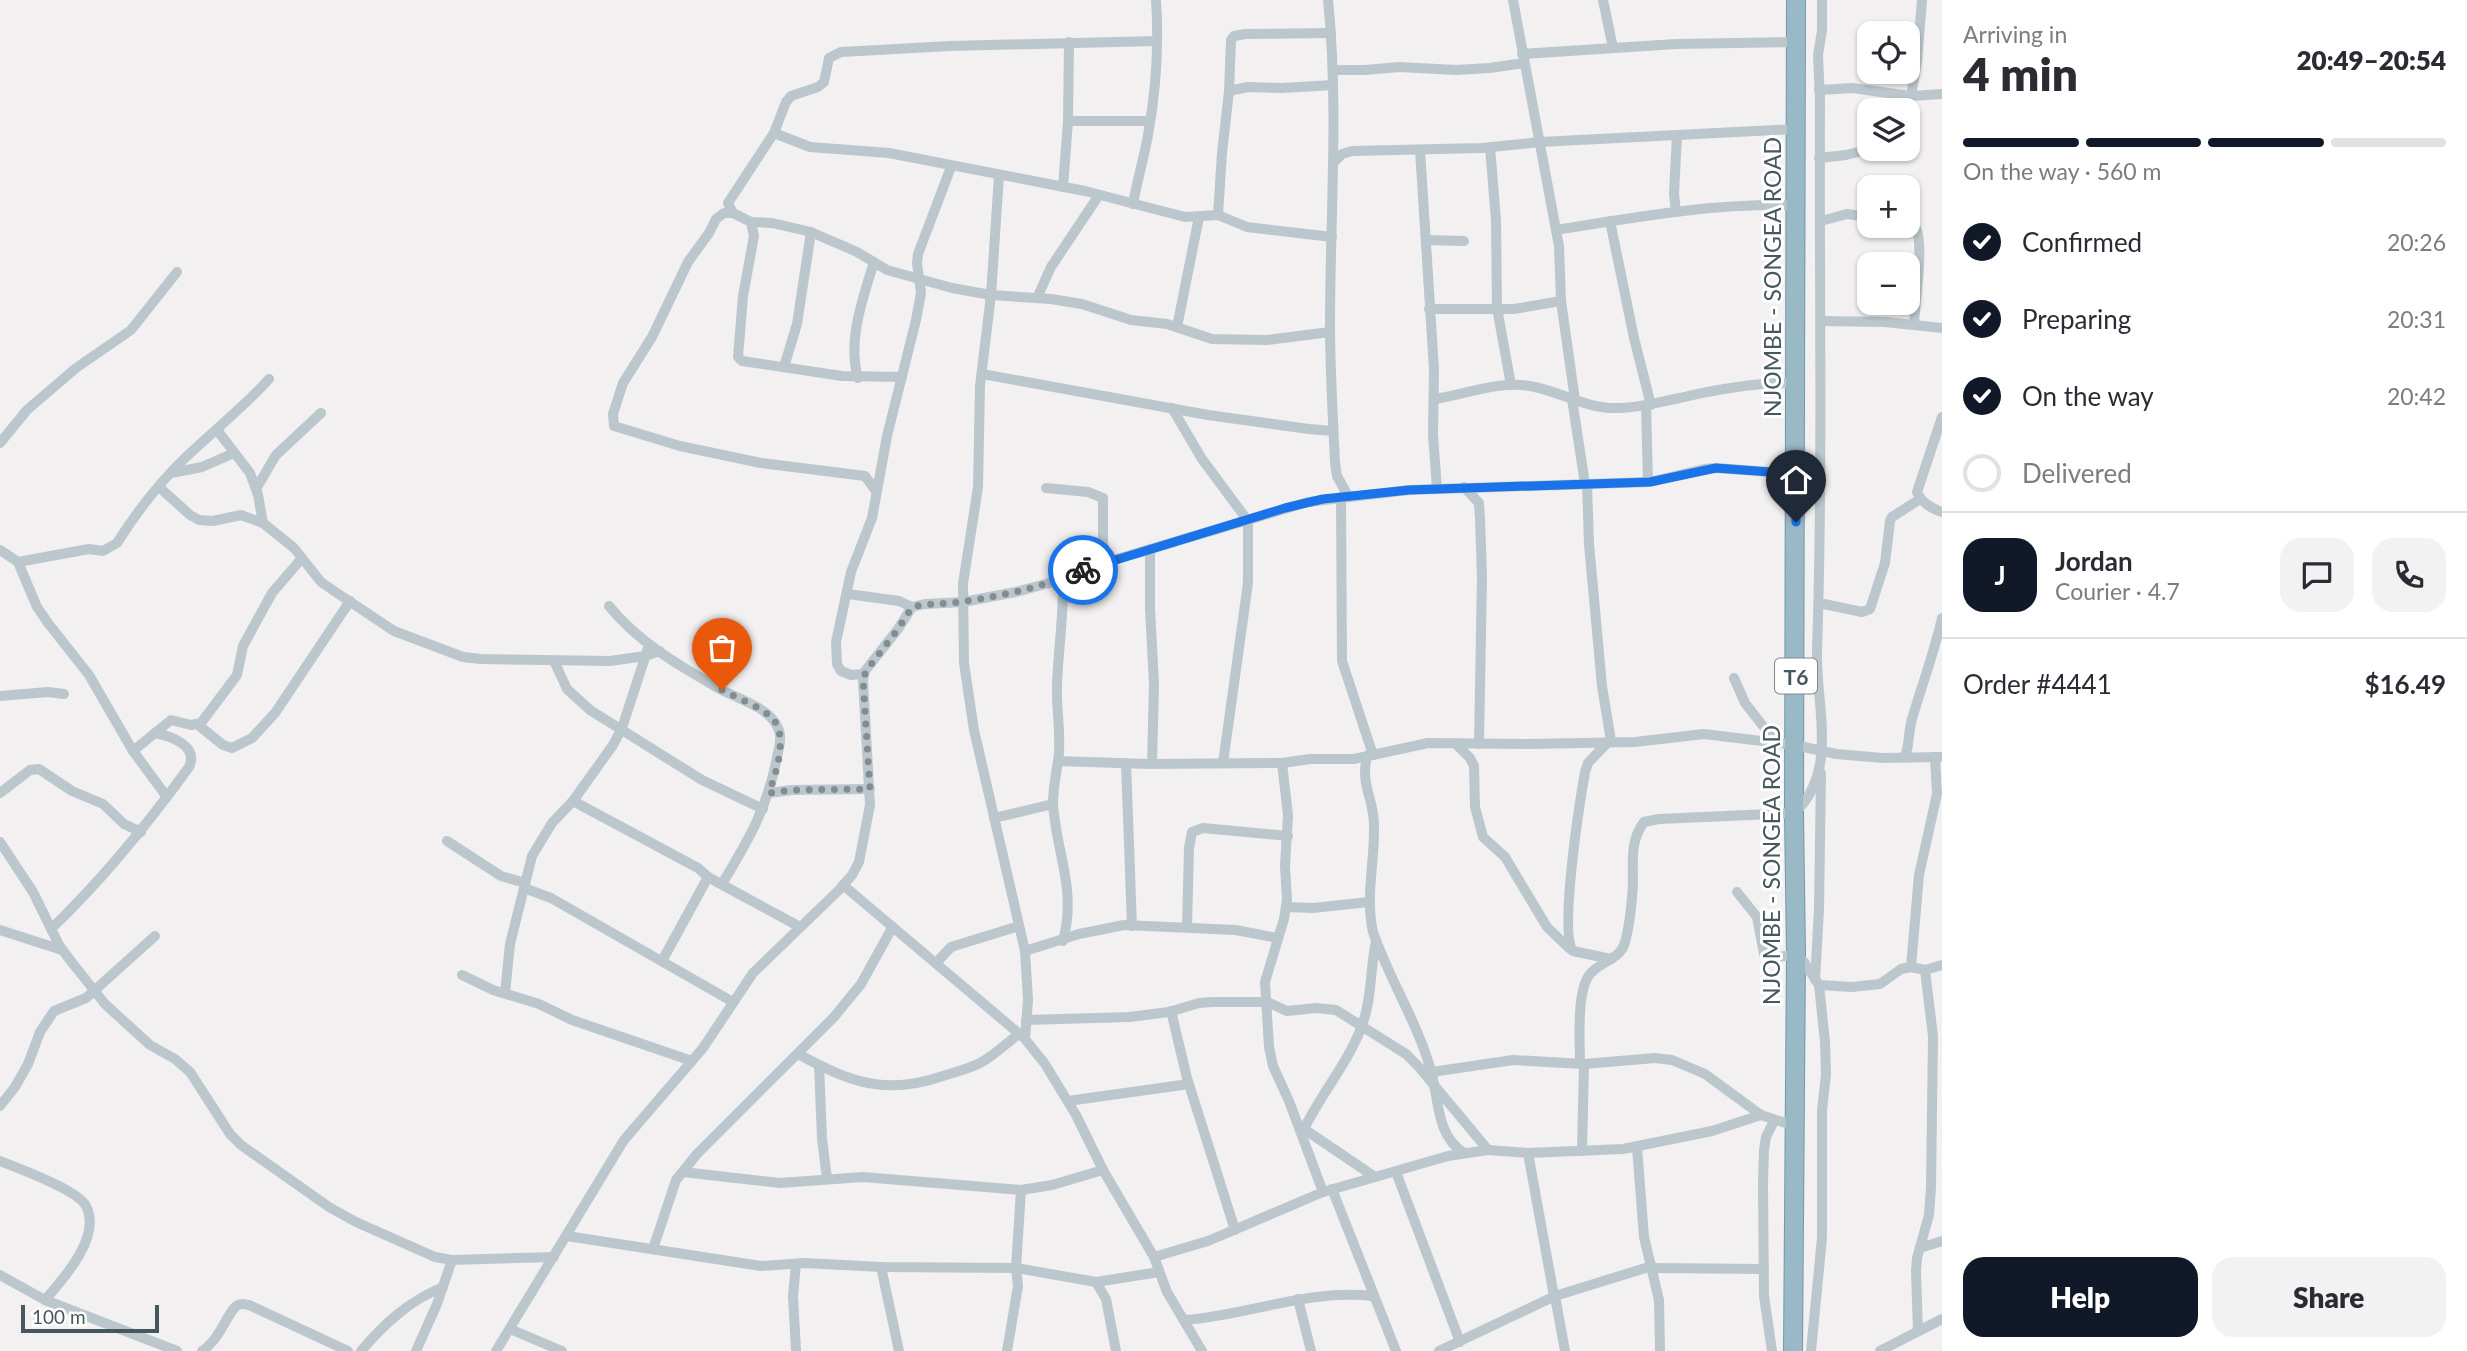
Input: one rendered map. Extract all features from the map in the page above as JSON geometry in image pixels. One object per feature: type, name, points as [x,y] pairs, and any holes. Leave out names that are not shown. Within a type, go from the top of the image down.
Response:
[{"type":"highway","name":"NJOMBE - SONGEA ROAD","points":[[1793,1351],[1796,956],[1796,0]]},
{"type":"street","points":[[1133,204],[1154,95],[1156,0]]},
{"type":"street","points":[[1328,0],[1334,85],[1330,332],[1333,431],[1337,476],[1345,497],[1342,661],[1370,755],[1364,780],[1374,822],[1368,912],[1376,941],[1432,1078],[1439,1114],[1448,1139],[1455,1148],[1464,1153]]},
{"type":"street","points":[[1513,0],[1561,265],[1561,302],[1586,484],[1602,686],[1610,741]]},
{"type":"street","points":[[1603,0],[1613,48]]},
{"type":"street","points":[[1811,1351],[1822,1238],[1825,1042],[1817,982],[1822,708],[1817,653],[1821,321],[1818,55],[1822,31],[1822,0]]},
{"type":"street","points":[[1911,96],[1922,0]]},
{"type":"street","points":[[1218,215],[1231,40],[1234,36],[1245,34],[1331,33]]},
{"type":"street","points":[[1156,41],[950,46],[833,54],[824,82],[818,87],[791,96],[786,102],[774,133],[728,205],[733,213],[751,222],[772,223],[811,232],[887,270],[953,288],[991,295],[1082,304],[1131,320],[1177,327],[1212,340],[1267,340],[1330,332]]},
{"type":"street","points":[[1063,187],[1068,121],[1069,42]]},
{"type":"street","points":[[1333,70],[1399,67],[1456,70],[1490,68],[1523,59],[1613,48],[1796,42]]},
{"type":"street","points":[[1229,91],[1334,85]]},
{"type":"street","points":[[1819,90],[1864,89],[1911,96],[1942,94]]},
{"type":"street","points":[[1068,121],[1150,121]]},
{"type":"street","points":[[1334,162],[1345,152],[1490,147],[1796,129]]},
{"type":"street","points":[[774,133],[810,147],[879,152],[1063,187],[1161,212],[1199,217],[1218,215],[1247,227],[1332,237]]},
{"type":"street","points":[[1675,212],[1677,135]]},
{"type":"street","points":[[1490,147],[1496,220],[1497,308],[1511,385]]},
{"type":"street","points":[[1420,149],[1435,399],[1433,435],[1437,489]]},
{"type":"street","points":[[1819,158],[1857,152]]},
{"type":"street","points":[[864,674],[846,674],[837,664],[836,642],[852,572],[872,518],[921,293],[918,254],[951,167]]},
{"type":"street","points":[[798,1054],[819,1065],[874,1085],[916,1085],[979,1063],[1022,1036],[1026,1020],[1028,1000],[1025,951],[974,730],[964,663],[963,602],[967,553],[978,486],[982,374],[991,295],[999,176]]},
{"type":"street","points":[[1037,298],[1051,267],[1099,195]]},
{"type":"street","points":[[1556,230],[1675,212],[1737,206],[1796,205]]},
{"type":"street","points":[[733,213],[716,219],[683,271],[652,337],[623,383],[612,414],[614,426],[668,443],[761,463],[865,476],[876,491]]},
{"type":"street","points":[[1821,221],[1847,214],[1857,215]]},
{"type":"street","points":[[1177,327],[1199,217]]},
{"type":"street","points":[[1610,221],[1648,405],[1648,482]]},
{"type":"street","points":[[751,222],[754,236],[743,296],[737,352],[742,361],[858,377],[902,377]]},
{"type":"street","points":[[785,367],[797,324],[811,232]]},
{"type":"street","points":[[1914,324],[1918,238]]},
{"type":"street","points":[[1426,240],[1464,241]]},
{"type":"street","points":[[858,377],[853,356],[862,304],[874,262]]},
{"type":"street","points":[[0,443],[27,410],[76,368],[131,330],[177,272]]},
{"type":"street","points":[[1429,309],[1514,309],[1561,302]]},
{"type":"street","points":[[1821,321],[1857,320],[1942,328]]},
{"type":"street","points":[[982,374],[1030,385],[1286,426],[1333,431]]},
{"type":"street","points":[[18,562],[89,549],[103,551],[117,543],[171,473],[269,379]]},
{"type":"street","points":[[1435,399],[1511,385],[1534,386],[1600,408],[1648,405],[1746,385],[1796,383]]},
{"type":"street","points":[[1172,408],[1202,458],[1248,521],[1245,615],[1223,764]]},
{"type":"street","points":[[256,489],[276,455],[321,413]]},
{"type":"street","points":[[1942,417],[1938,439],[1917,492],[1927,505],[1942,512]]},
{"type":"street","points":[[217,430],[250,473],[263,523]]},
{"type":"street","points":[[171,473],[202,467],[234,453]]},
{"type":"street","points":[[848,594],[899,601],[912,607],[963,602],[1016,592],[1308,502],[1345,497],[1437,489],[1648,482],[1716,468],[1796,474]]},
{"type":"street","points":[[159,487],[199,520],[213,521],[241,515],[263,523],[294,548],[321,582],[394,631],[463,657],[610,661],[660,651]]},
{"type":"street","points":[[1479,508],[1489,487]]},
{"type":"street","points":[[1046,488],[1088,492],[1104,498],[1103,543],[1107,562]]},
{"type":"street","points":[[1464,488],[1477,501],[1479,508],[1482,577],[1479,744]]},
{"type":"street","points":[[1819,603],[1862,612],[1870,609],[1885,563],[1890,521],[1920,499]]},
{"type":"street","points":[[1150,549],[1154,684],[1152,764]]},
{"type":"street","points":[[0,550],[18,562],[37,607],[89,676],[133,751],[167,797]]},
{"type":"street","points":[[197,724],[201,723],[237,675],[243,646],[272,593],[302,558]]},
{"type":"street","points":[[1063,579],[1062,637],[1057,685],[1058,761],[1053,784],[1053,804],[1069,897],[1069,919],[1063,940]]},
{"type":"street","points":[[133,751],[174,719],[197,724],[223,745],[232,748],[252,738],[275,713],[350,601]]},
{"type":"street","points":[[609,606],[622,623],[649,645],[771,717],[779,728],[780,740],[769,793],[754,830],[722,884]]},
{"type":"street","points":[[496,1351],[624,1140],[692,1061],[753,973],[843,885],[859,862],[870,789],[863,706],[864,674],[912,607]]},
{"type":"street","points":[[1905,756],[1911,721],[1942,618]]},
{"type":"street","points":[[505,993],[510,944],[532,856],[552,823],[573,801],[613,745],[622,728],[649,645]]},
{"type":"street","points":[[554,661],[560,677],[573,697],[590,710],[702,780],[763,809]]},
{"type":"street","points":[[1928,671],[1942,668]]},
{"type":"street","points":[[1734,678],[1745,703],[1777,744]]},
{"type":"street","points":[[0,696],[48,692],[64,694]]},
{"type":"street","points":[[51,928],[78,904],[141,832],[192,761],[190,753],[177,739],[155,733]]},
{"type":"street","points":[[1058,761],[1152,764],[1282,763],[1354,759],[1410,745],[1648,741],[1704,734],[1795,745],[1820,761],[1905,756],[1938,757],[1937,794],[1919,875],[1911,967]]},
{"type":"street","points":[[1573,951],[1567,941],[1569,893],[1584,779],[1588,763],[1610,741]]},
{"type":"street","points":[[1455,743],[1474,766],[1475,807],[1483,837],[1514,869],[1547,927],[1573,951],[1611,959]]},
{"type":"street","points":[[1795,789],[1820,761]]},
{"type":"street","points":[[1582,1151],[1580,1019],[1584,990],[1591,973],[1619,954],[1625,944],[1632,892],[1633,843],[1644,822],[1794,813],[1808,797],[1820,761]]},
{"type":"street","points":[[1125,763],[1132,926]]},
{"type":"street","points":[[1282,763],[1288,836],[1285,866],[1286,907],[1265,982],[1270,1056],[1396,1351]]},
{"type":"street","points":[[0,793],[30,770],[39,769],[72,791],[103,804],[124,824],[141,832]]},
{"type":"street","points":[[769,793],[870,789]]},
{"type":"street","points":[[573,801],[800,927]]},
{"type":"street","points":[[994,818],[1053,804]]},
{"type":"street","points":[[1187,927],[1189,848],[1192,832],[1203,828],[1288,836]]},
{"type":"street","points":[[447,841],[500,876],[551,898],[733,1002]]},
{"type":"street","points":[[0,842],[33,892],[62,950],[105,1003],[150,1045],[175,1059],[190,1072],[230,1135],[241,1145],[306,1192],[356,1222],[435,1257],[452,1261],[554,1257]]},
{"type":"street","points":[[662,961],[708,877]]},
{"type":"street","points":[[843,885],[1022,1036],[1069,1101],[1103,1170],[1154,1257],[1167,1292],[1202,1351]]},
{"type":"street","points":[[1737,892],[1757,917],[1764,954],[1776,957],[1796,956],[1817,982],[1852,987],[1880,984],[1901,969],[1911,967],[1925,970],[1942,965]]},
{"type":"street","points":[[1286,907],[1313,908],[1369,902]]},
{"type":"street","points":[[936,963],[951,947],[1019,926]]},
{"type":"street","points":[[1025,951],[1106,928],[1132,926],[1236,930],[1277,938]]},
{"type":"street","points":[[653,1249],[676,1180],[714,1137],[829,1023],[860,984],[892,928]]},
{"type":"street","points":[[0,930],[62,950]]},
{"type":"street","points":[[0,1106],[28,1064],[49,1017],[59,1008],[86,998],[155,936]]},
{"type":"street","points":[[1303,1131],[1363,1025],[1376,941]]},
{"type":"street","points":[[1918,1331],[1916,1272],[1930,1215],[1937,1046],[1925,970]]},
{"type":"street","points":[[462,975],[539,1004],[572,1020],[692,1061]]},
{"type":"street","points":[[1026,1020],[1129,1017],[1171,1011],[1199,1003],[1267,1002],[1287,1010],[1336,1010],[1405,1054],[1432,1078],[1488,1150]]},
{"type":"street","points":[[1171,1011],[1189,1084],[1235,1230]]},
{"type":"street","points":[[1432,1078],[1513,1060],[1582,1064],[1639,1059],[1672,1060],[1705,1074],[1761,1115],[1795,1126]]},
{"type":"street","points":[[819,1065],[822,1138],[827,1179]]},
{"type":"street","points":[[1069,1101],[1189,1084]]},
{"type":"street","points":[[1154,1257],[1235,1230],[1328,1190],[1464,1153],[1488,1150],[1528,1153],[1637,1147],[1713,1131],[1761,1115]]},
{"type":"street","points":[[1772,1351],[1764,1296],[1764,1150],[1766,1137],[1774,1121]]},
{"type":"street","points":[[1303,1131],[1375,1177]]},
{"type":"street","points":[[1637,1147],[1642,1221],[1659,1300],[1660,1351]]},
{"type":"street","points":[[1528,1153],[1564,1351]]},
{"type":"street","points":[[0,1161],[63,1188],[86,1205],[89,1219],[87,1237],[81,1253],[70,1271],[45,1300]]},
{"type":"street","points":[[683,1172],[780,1183],[863,1177],[1021,1190],[1052,1185],[1103,1170]]},
{"type":"street","points":[[1395,1172],[1410,1204],[1460,1342]]},
{"type":"street","points":[[1007,1351],[1018,1286],[1016,1268],[1021,1190]]},
{"type":"street","points":[[568,1236],[761,1266],[796,1264],[1016,1268],[1096,1282],[1159,1272]]},
{"type":"street","points":[[1920,1248],[1942,1241]]},
{"type":"street","points":[[416,1351],[452,1261]]},
{"type":"street","points":[[796,1264],[793,1296],[796,1351]]},
{"type":"street","points":[[881,1267],[899,1351]]},
{"type":"street","points":[[1439,1351],[1555,1296],[1652,1267],[1764,1269]]},
{"type":"street","points":[[0,1275],[45,1300],[177,1351]]},
{"type":"street","points":[[1096,1282],[1106,1299],[1116,1351]]},
{"type":"street","points":[[360,1351],[406,1306],[443,1287]]},
{"type":"street","points":[[1185,1320],[1209,1318],[1330,1294],[1373,1296]]},
{"type":"street","points":[[1298,1299],[1311,1351]]},
{"type":"street","points":[[202,1351],[217,1339],[235,1306],[241,1303],[348,1351]]},
{"type":"street","points":[[1880,1351],[1942,1319]]},
{"type":"street","points":[[510,1329],[562,1351]]},
{"type":"way so far","points":[[722,690],[771,717],[779,728],[779,748],[769,793],[870,789],[863,680],[866,671],[912,607],[963,602],[1016,592],[1057,581],[1083,570]]},
{"type":"route","points":[[1083,570],[1285,508],[1323,499],[1409,490],[1650,482],[1716,468],[1796,474],[1796,522]]}]
